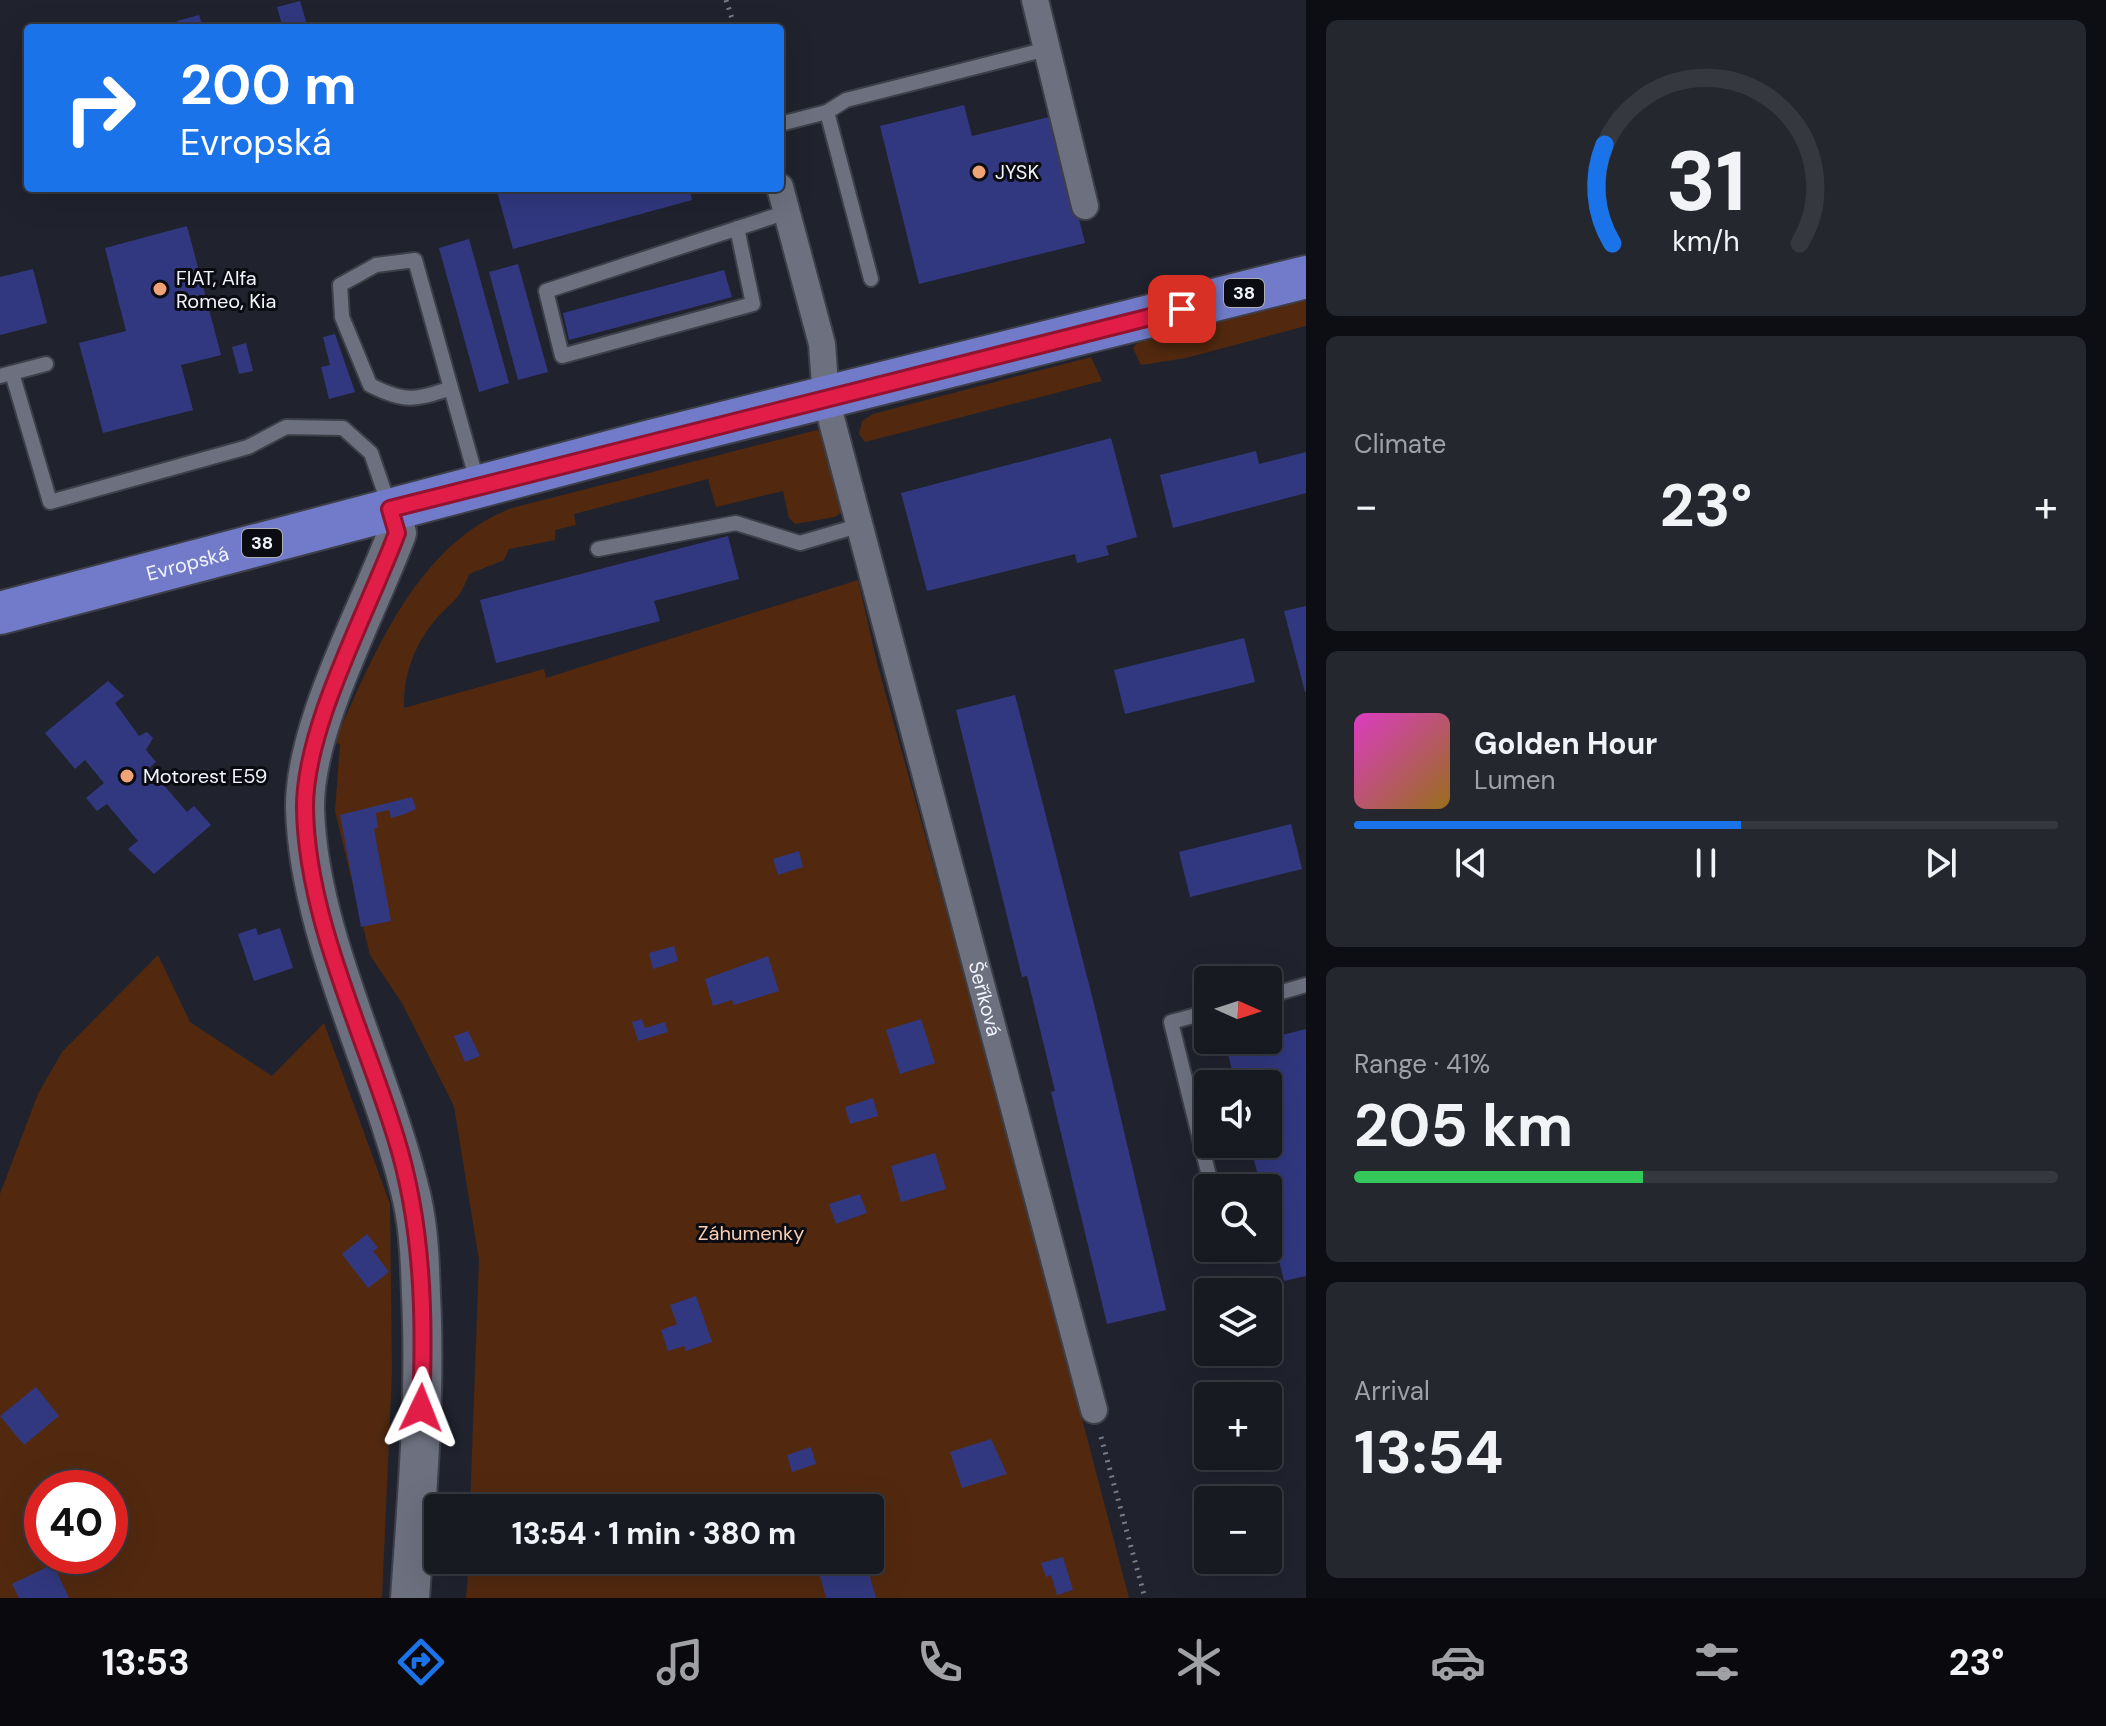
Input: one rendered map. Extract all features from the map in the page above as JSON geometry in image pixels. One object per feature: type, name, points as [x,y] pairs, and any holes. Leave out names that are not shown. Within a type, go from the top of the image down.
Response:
[{"type":"main road","name":"Evropská","points":[[0,613],[479,486],[1306,277]]},
{"type":"street","points":[[1035,0],[1085,206]]},
{"type":"street","name":"Šeříková","points":[[783,199],[822,344],[826,399],[1094,1410]]},
{"type":"street","points":[[390,509],[397,533],[324,714],[312,752],[305,806],[315,888],[397,1140],[413,1202],[424,1346],[410,1598]]},
{"type":"lane","points":[[784,123],[827,112],[846,100],[1047,49]]},
{"type":"lane","points":[[827,112],[871,279]]},
{"type":"lane","points":[[737,228],[753,304],[562,356],[546,291],[737,228],[783,199]]},
{"type":"lane","points":[[451,388],[432,395],[398,399],[370,385],[342,317],[340,285],[376,265],[415,260],[479,486]]},
{"type":"lane","points":[[46,364],[6,374],[50,502],[248,447],[286,427],[343,428],[371,453],[390,509]]},
{"type":"lane","points":[[598,549],[736,523],[800,543],[861,525]]},
{"type":"lane","points":[[1282,992],[1306,985]]},
{"type":"lane","points":[[1194,1016],[1171,1022],[1209,1174]]},
{"type":"path","points":[[726,0],[734,24]]},
{"type":"path","points":[[1094,1410],[1145,1598]]},
{"type":"green space","points":[[1306,297],[1306,326],[1186,358],[1141,365],[1133,348],[1139,341]]},
{"type":"green space","points":[[1091,357],[1102,381],[865,442],[859,434],[862,421],[873,414]]},
{"type":"green space","name":"Záhumenky","points":[[817,430],[823,434],[842,512],[835,517],[795,524],[789,518],[783,491],[716,507],[708,479],[574,514],[576,525],[555,530],[555,540],[509,549],[504,560],[469,574],[453,602],[425,633],[415,653],[407,675],[404,708],[544,669],[546,678],[858,580],[877,663],[992,1075],[1129,1598],[466,1598],[468,1574],[884,1574],[884,1494],[471,1494],[479,1260],[454,1106],[402,1003],[370,955],[335,811],[340,744],[334,743],[382,640],[424,576],[449,548],[478,525],[512,508]]},
{"type":"green space","points":[[158,955],[190,1022],[272,1076],[324,1023],[390,1204],[392,1371],[382,1598],[0,1598],[0,1194],[38,1094],[62,1052]]},
{"type":"building","points":[[300,1],[307,24],[282,24],[277,7]]},
{"type":"building","points":[[199,15],[202,24],[178,24],[177,21]]},
{"type":"building","name":"JYSK","points":[[964,105],[972,136],[1053,116],[1085,243],[919,284],[880,126]]},
{"type":"building","points":[[497,192],[690,192],[692,200],[513,249]]},
{"type":"building","name":"FIAT, Alfa Romeo, Kia","points":[[187,226],[221,355],[181,365],[193,410],[103,433],[79,343],[126,331],[105,248]]},
{"type":"building","points":[[469,239],[509,383],[479,392],[439,248]]},
{"type":"building","points":[[518,264],[548,372],[518,380],[489,272]]},
{"type":"building","points":[[33,269],[47,323],[0,335],[0,277]]},
{"type":"building","points":[[724,270],[732,297],[569,340],[563,313]]},
{"type":"building","points":[[335,334],[355,392],[329,399],[321,367],[330,365],[323,337]]},
{"type":"building","points":[[246,343],[253,371],[239,374],[232,347]]},
{"type":"building","points":[[1111,438],[1137,537],[1106,546],[1109,555],[1077,563],[1075,554],[927,591],[901,493]]},
{"type":"building","points":[[1256,451],[1259,464],[1306,452],[1306,493],[1173,528],[1160,475]]},
{"type":"building","points":[[728,536],[739,579],[654,601],[660,621],[496,663],[480,600]]},
{"type":"building","points":[[1306,606],[1306,692],[1305,692],[1284,611]]},
{"type":"building","points":[[1244,638],[1255,682],[1125,714],[1114,670]]},
{"type":"building","name":"Motorest E59","points":[[108,681],[124,696],[115,703],[139,736],[147,732],[153,738],[146,750],[156,762],[149,768],[187,812],[194,806],[211,825],[154,874],[128,849],[138,841],[107,804],[97,811],[86,798],[104,783],[85,760],[75,769],[45,733]]},
{"type":"building","points":[[1015,695],[1095,1008],[1166,1310],[1107,1324],[1051,1092],[1055,1091],[1027,976],[1022,977],[956,710]]},
{"type":"building","points":[[412,797],[416,809],[405,814],[391,818],[389,810],[376,813],[378,828],[374,829],[391,921],[361,927],[340,815]]},
{"type":"building","points":[[1291,824],[1302,869],[1190,897],[1179,852]]},
{"type":"building","points":[[799,851],[803,867],[778,875],[773,859]]},
{"type":"building","points":[[256,928],[258,935],[280,928],[293,968],[254,981],[238,934]]},
{"type":"building","points":[[674,946],[678,961],[653,969],[649,953]]},
{"type":"building","points":[[768,956],[779,991],[734,1005],[732,1000],[713,1006],[705,979]]},
{"type":"building","points":[[642,1019],[645,1028],[665,1022],[668,1032],[638,1041],[632,1022]]},
{"type":"building","points":[[921,1019],[935,1063],[900,1074],[886,1030]]},
{"type":"building","points":[[1306,1029],[1306,1276],[1284,1281],[1279,1262],[1282,1262],[1282,1174],[1258,1174],[1254,1158],[1282,1158],[1282,1070],[1232,1070],[1228,1054],[1282,1054],[1282,1035]]},
{"type":"building","points":[[468,1031],[480,1056],[465,1062],[454,1036]]},
{"type":"building","points":[[873,1098],[878,1116],[850,1124],[845,1107]]},
{"type":"building","points":[[935,1153],[946,1189],[901,1202],[891,1166]]},
{"type":"building","points":[[860,1194],[867,1213],[836,1224],[829,1204]]},
{"type":"building","points":[[367,1234],[378,1248],[373,1251],[389,1272],[368,1288],[342,1254]]},
{"type":"building","points":[[696,1296],[712,1342],[686,1351],[684,1346],[668,1351],[661,1330],[677,1324],[670,1305]]},
{"type":"building","points":[[36,1387],[59,1416],[24,1445],[0,1416]]},
{"type":"building","points":[[991,1439],[1007,1474],[962,1488],[950,1452]]},
{"type":"building","points":[[811,1447],[816,1464],[792,1472],[787,1455]]},
{"type":"building","points":[[1063,1557],[1073,1590],[1057,1595],[1051,1575],[1046,1577],[1041,1563]]},
{"type":"building","points":[[32,1574],[58,1574],[69,1598],[19,1598],[12,1584]]},
{"type":"building","points":[[869,1574],[876,1598],[826,1598],[820,1576]]},
{"type":"place","name":"JYSK","points":[[979,172]]},
{"type":"place","name":"FIAT, Alfa Romeo, Kia","points":[[160,289]]},
{"type":"place","name":"Motorest E59","points":[[127,776]]},
{"type":"route","points":[[421,1408],[424,1346],[413,1202],[397,1140],[315,888],[305,806],[312,752],[324,714],[397,533],[390,509],[1182,309]]}]
